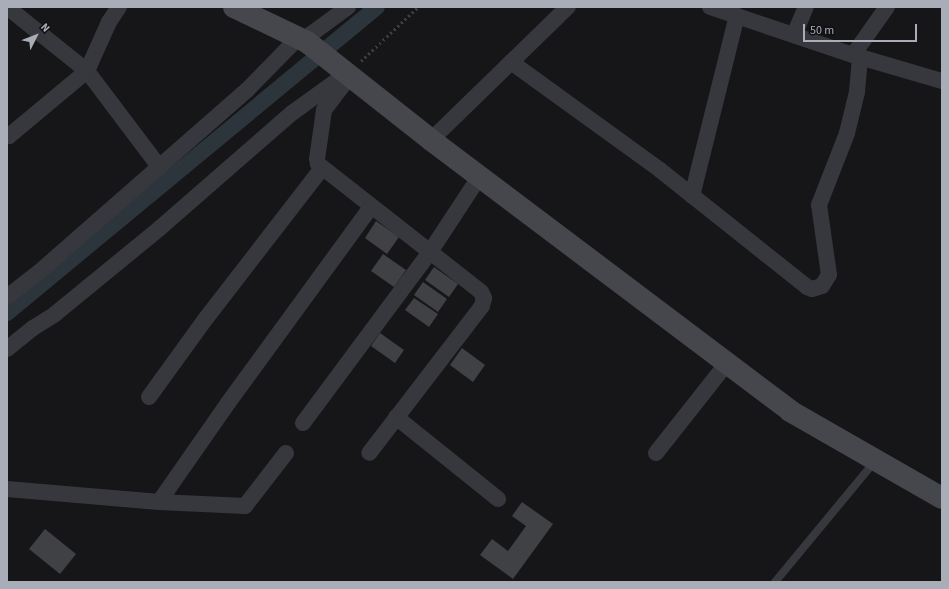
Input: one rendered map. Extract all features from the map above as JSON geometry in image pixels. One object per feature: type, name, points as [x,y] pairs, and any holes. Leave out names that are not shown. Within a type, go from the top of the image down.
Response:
[{"type":"street","points":[[7,7],[87,71],[160,168]]},
{"type":"street","points":[[8,136],[87,71],[109,22],[118,7]]},
{"type":"street","points":[[7,297],[38,273],[160,168],[303,40],[348,7]]},
{"type":"street","points":[[432,140],[568,7]]},
{"type":"street","points":[[710,7],[856,56],[942,81]]},
{"type":"street","points":[[794,35],[806,7]]},
{"type":"street","points":[[512,62],[660,170],[807,287],[817,289],[822,286],[829,275],[819,205],[847,133],[857,92],[856,56],[887,7]]},
{"type":"street","points":[[239,8],[303,40],[432,140],[790,411],[942,498]]},
{"type":"street","points":[[692,196],[737,16]]},
{"type":"street","points":[[347,74],[324,110],[317,159],[322,168],[481,292],[484,298],[482,306],[369,453]]},
{"type":"street","points":[[7,349],[29,331],[55,314],[160,228],[296,111],[347,74]]},
{"type":"street","points":[[149,397],[207,317],[322,168]]},
{"type":"street","points":[[303,423],[430,252],[480,176]]},
{"type":"street","points":[[160,502],[228,404],[371,207]]},
{"type":"street","points":[[656,453],[727,363]]},
{"type":"street","points":[[396,417],[498,499]]},
{"type":"street","points":[[7,489],[160,502],[245,506],[286,454]]},
{"type":"lane","points":[[775,582],[875,460]]},
{"type":"path","points":[[347,74],[418,7]]},
{"type":"building","points":[[376,221],[399,237],[387,254],[365,238]]},
{"type":"building","points":[[383,254],[406,270],[394,287],[371,271]]},
{"type":"building","points":[[434,267],[458,284],[449,297],[425,280]]},
{"type":"building","points":[[423,282],[447,299],[438,312],[414,295]]},
{"type":"building","points":[[414,298],[438,314],[429,327],[405,310]]},
{"type":"building","points":[[380,333],[404,350],[395,363],[371,346]]},
{"type":"building","points":[[462,348],[485,365],[473,382],[450,365]]},
{"type":"building","points":[[522,502],[553,524],[513,579],[480,555],[492,539],[508,551],[526,526],[512,516]]},
{"type":"building","points":[[45,529],[76,554],[60,574],[29,549]]},
{"type":"waterway","points":[[7,313],[377,7]]}]
